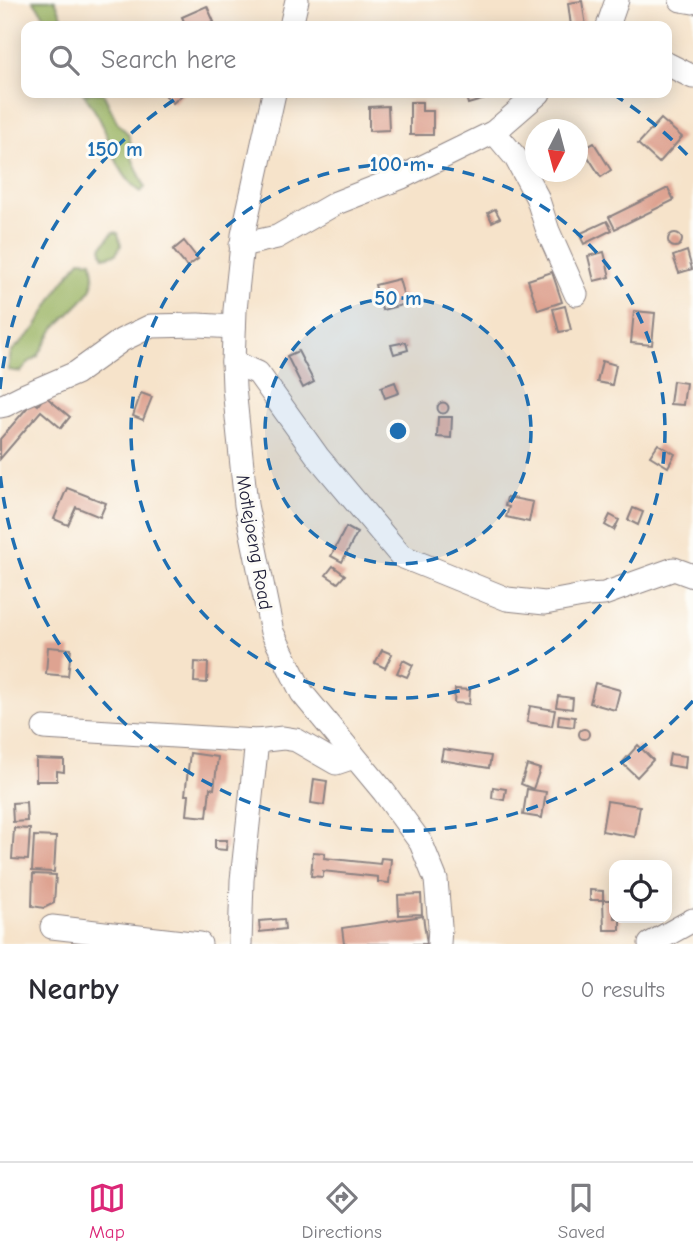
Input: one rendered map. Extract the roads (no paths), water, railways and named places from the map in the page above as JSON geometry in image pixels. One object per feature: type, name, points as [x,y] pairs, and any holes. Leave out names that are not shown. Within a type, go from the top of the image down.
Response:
[{"type":"street","points":[[291,21],[297,0]]},
{"type":"street","points":[[610,21],[617,0]]},
{"type":"street","points":[[681,0],[693,2]]},
{"type":"street","points":[[672,67],[693,78]]},
{"type":"street","name":"Motlejoeng Road","points":[[273,98],[242,245],[234,327],[234,388],[246,505],[272,632],[302,693],[384,792],[421,843],[436,880],[439,944]]},
{"type":"street","points":[[242,245],[277,237],[336,203],[402,177],[494,132],[533,98]]},
{"type":"street","points":[[494,132],[516,158],[537,197],[548,231],[576,293]]},
{"type":"street","points":[[0,406],[76,373],[122,340],[151,326],[234,327]]},
{"type":"street","points":[[233,362],[258,373],[318,457],[401,556],[507,598],[545,603],[604,594],[674,569],[693,576]]},
{"type":"street","points":[[44,729],[257,741],[283,738],[296,740],[336,763],[354,757]]},
{"type":"street","points":[[240,944],[242,880],[257,741]]},
{"type":"street","points":[[650,944],[693,919]]},
{"type":"street","points":[[52,927],[200,944]]}]
